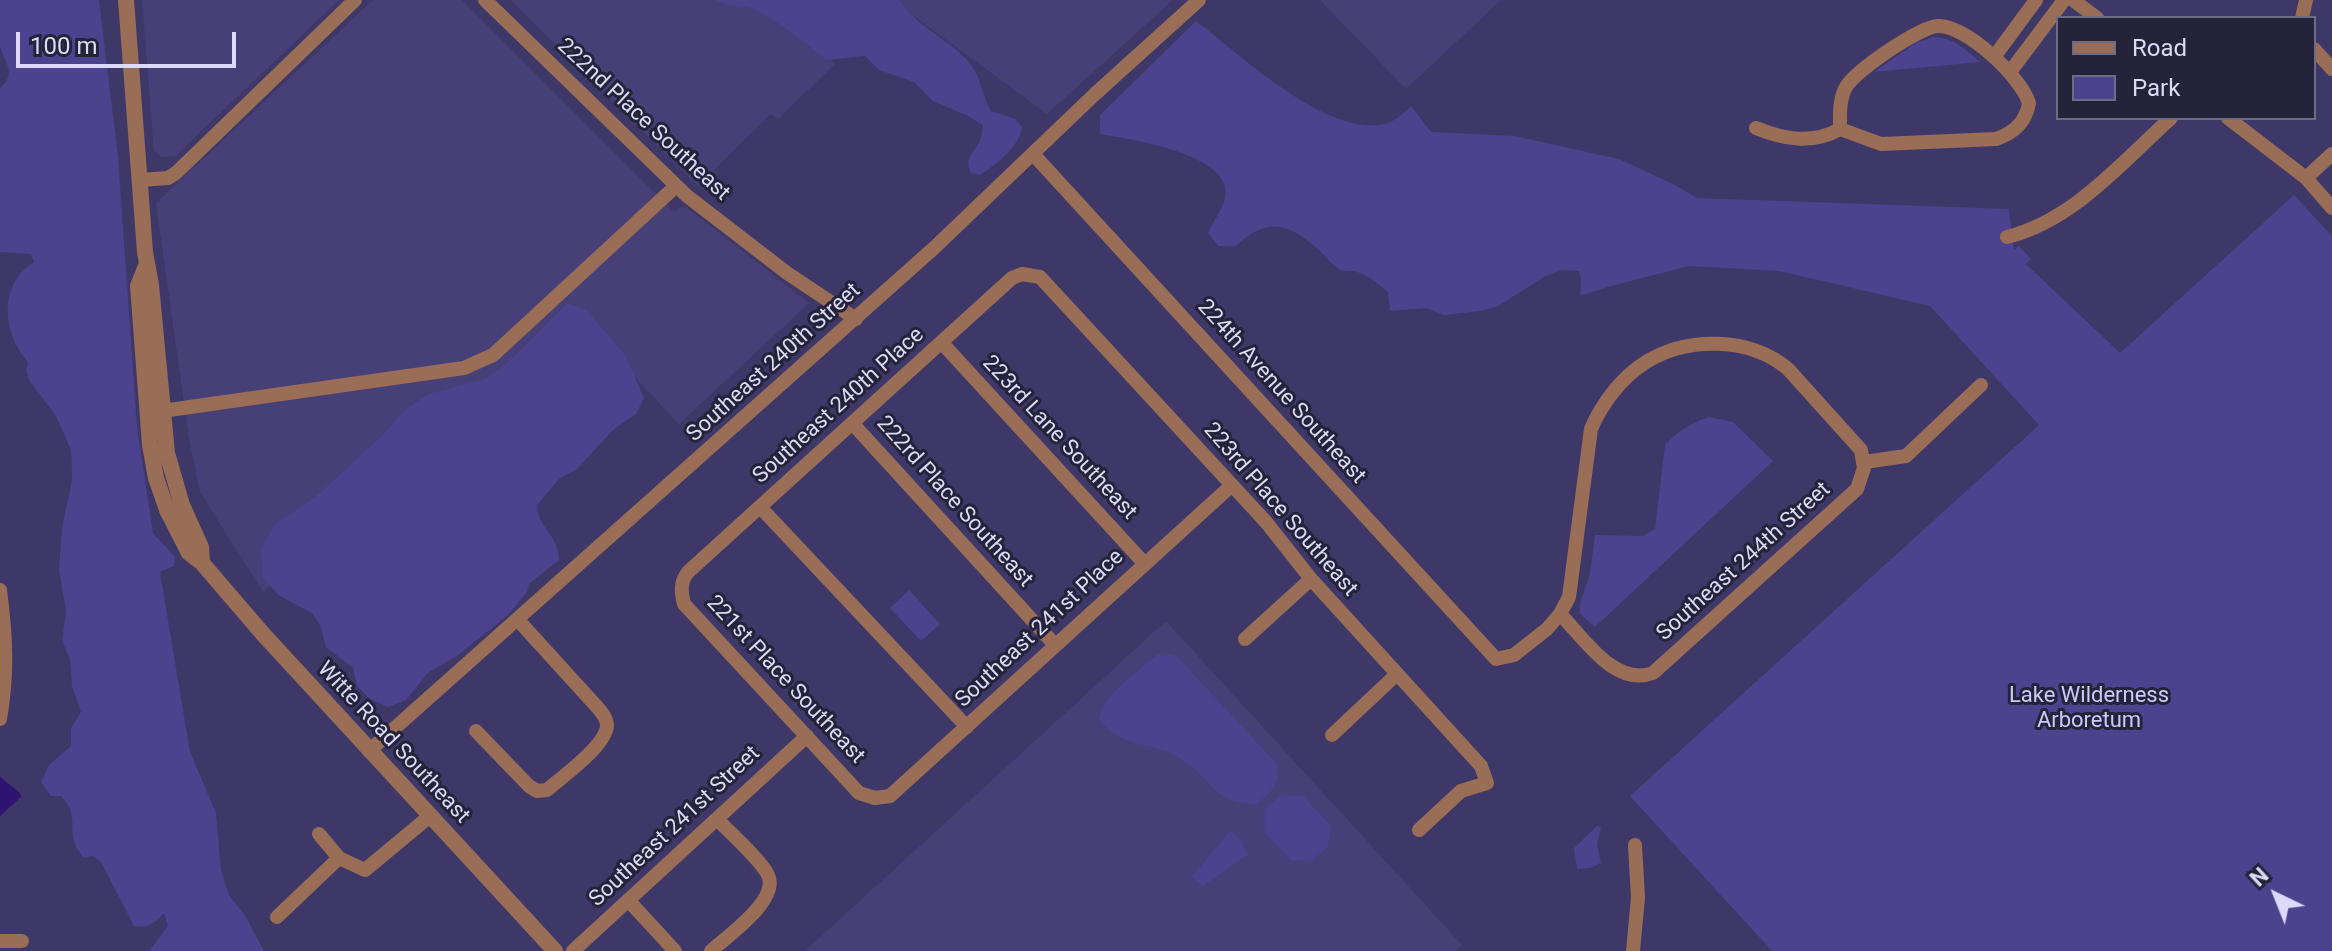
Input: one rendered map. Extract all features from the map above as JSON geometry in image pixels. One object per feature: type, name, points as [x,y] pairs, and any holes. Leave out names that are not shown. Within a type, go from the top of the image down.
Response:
[{"type":"street","name":"Witte Road Southeast","points":[[126,0],[146,266],[151,285],[162,411],[172,473],[201,547],[202,563]]},
{"type":"street","points":[[139,180],[168,178],[176,173],[355,0]]},
{"type":"street","name":"222nd Place Southeast","points":[[485,0],[676,186],[787,273],[856,319]]},
{"type":"street","name":"Southeast 240th Street","points":[[369,751],[856,319],[1199,0]]},
{"type":"street","points":[[1994,57],[2036,0]]},
{"type":"street","points":[[2010,72],[2064,0]]},
{"type":"street","points":[[2073,0],[2094,16]]},
{"type":"street","points":[[1756,128],[1790,139],[1825,136],[1840,129],[1881,144],[1996,139],[2015,130],[2028,111],[2029,103],[2027,94],[1994,57],[1948,28],[1938,26],[1918,32],[1852,78],[1842,97],[1840,129]]},
{"type":"street","points":[[2316,51],[2332,69]]},
{"type":"street","points":[[2007,237],[2029,231],[2070,209],[2169,120]]},
{"type":"street","points":[[2231,120],[2306,178],[2332,208]]},
{"type":"street","name":"224th Avenue Southeast","points":[[1033,154],[1496,659],[1514,655],[1560,614]]},
{"type":"street","points":[[2306,178],[2332,154]]},
{"type":"street","points":[[141,332],[148,344],[152,394],[162,411],[403,377],[478,363],[493,355],[676,186]]},
{"type":"street","name":"Witte Road Southeast","points":[[146,266],[138,286],[146,418],[156,478],[178,534],[189,553],[202,563],[369,751],[555,951]]},
{"type":"street","name":"Southeast 240th Place","points":[[683,579],[1012,278],[1030,274]]},
{"type":"street","name":"223rd Place Southeast","points":[[1030,274],[1047,281],[1273,530],[1311,579],[1472,753],[1487,783],[1461,791],[1419,830]]},
{"type":"street","name":"223rd Lane Southeast","points":[[942,343],[1144,563]]},
{"type":"street","points":[[1560,614],[1572,584],[1591,429],[1597,415],[1620,384],[1647,361],[1675,350],[1711,344],[1745,347],[1777,360],[1857,443],[1864,462],[1906,456],[1981,385]]},
{"type":"street","name":"222rd Place Southeast","points":[[852,423],[1055,645]]},
{"type":"street","name":"Southeast 244th Street","points":[[1560,614],[1621,672],[1634,676],[1653,673],[1857,489],[1864,462]]},
{"type":"street","name":"Southeast 241st Place","points":[[875,798],[890,796],[1232,485]]},
{"type":"street","points":[[760,507],[967,727]]},
{"type":"street","name":"221st Place Southeast","points":[[683,579],[684,604],[859,793],[875,798]]},
{"type":"street","points":[[1245,639],[1311,579]]},
{"type":"street","points":[[0,590],[7,639],[0,719]]},
{"type":"street","points":[[476,731],[537,791],[547,790],[599,743],[606,731],[606,718],[518,620]]},
{"type":"street","points":[[1332,735],[1397,674]]},
{"type":"street","name":"Southeast 241st Street","points":[[573,951],[807,736]]},
{"type":"street","points":[[319,834],[339,858],[365,870],[430,816]]},
{"type":"street","points":[[711,951],[761,905],[770,887],[769,876],[761,865],[717,819]]},
{"type":"street","points":[[1633,951],[1638,898],[1635,845]]},
{"type":"street","points":[[277,917],[339,858]]},
{"type":"street","points":[[628,900],[675,951]]},
{"type":"street","points":[[0,941],[22,941]]},
{"type":"shaded area","points":[[142,0],[339,0],[175,156],[162,157],[154,151]]},
{"type":"shaded area","points":[[373,0],[462,0],[674,212],[686,207],[809,303],[679,424],[570,309],[263,592],[200,492],[189,439],[156,203]]},
{"type":"shaded area","points":[[511,0],[730,0],[799,27],[835,64],[778,119],[771,114],[698,186]]},
{"type":"shaded area","points":[[892,0],[1173,0],[1047,114]]},
{"type":"shaded area","points":[[1320,0],[1501,0],[1406,89]]},
{"type":"shaded area","points":[[1166,621],[1462,945],[1455,951],[805,951]]},
{"type":"shaded area","points":[[0,777],[21,797],[0,816]]},
{"type":"green space","points":[[0,0],[99,0],[118,157],[137,427],[153,533],[175,557],[174,566],[160,572],[190,752],[216,813],[221,871],[229,895],[246,917],[264,951],[149,951],[168,926],[164,913],[151,924],[134,926],[101,862],[93,856],[84,858],[78,849],[67,804],[61,796],[51,796],[41,782],[49,765],[71,746],[71,728],[81,712],[72,686],[70,659],[62,641],[66,611],[59,570],[62,528],[72,480],[71,450],[56,416],[29,380],[26,371],[28,362],[12,336],[9,322],[10,294],[15,282],[34,262],[31,254],[0,252],[0,88],[9,73],[0,47]]},
{"type":"green space","points":[[715,0],[899,0],[906,10],[954,48],[975,70],[991,111],[1015,119],[1022,127],[1017,141],[993,166],[980,175],[971,173],[969,159],[980,139],[983,125],[933,101],[914,82],[879,70],[865,56],[826,60],[764,14]]},
{"type":"green space","name":"Lake Wilderness Arboretum","points":[[1196,21],[1258,71],[1308,104],[1357,124],[1385,124],[1411,106],[1431,132],[1515,136],[1619,159],[1697,198],[2009,209],[2014,250],[2019,246],[2031,259],[2026,264],[2120,353],[2294,195],[2332,236],[2332,951],[1772,951],[1630,796],[2039,425],[1930,306],[1779,271],[1689,266],[1580,296],[1579,271],[1561,270],[1498,306],[1444,315],[1427,308],[1390,311],[1388,292],[1377,283],[1361,273],[1339,269],[1310,242],[1289,230],[1269,227],[1248,236],[1236,246],[1218,246],[1208,233],[1225,199],[1224,183],[1214,171],[1178,152],[1100,134],[1100,115]]},
{"type":"green space","points":[[1933,37],[1953,41],[1980,62],[1874,72],[1914,44]]},
{"type":"green space","points":[[568,303],[586,310],[625,355],[644,398],[636,414],[614,429],[577,469],[559,479],[537,505],[540,519],[556,544],[559,560],[529,584],[527,592],[508,615],[458,655],[428,673],[406,700],[388,707],[370,699],[357,686],[353,668],[326,647],[321,627],[312,613],[278,595],[263,577],[261,549],[275,525],[320,493],[383,435],[406,409],[429,394],[488,378],[513,358]]},
{"type":"green space","points":[[1709,417],[1733,422],[1773,461],[1595,627],[1580,614],[1580,604],[1590,574],[1595,535],[1643,536],[1655,529],[1665,445],[1685,428]]},
{"type":"green space","points":[[909,590],[940,624],[921,641],[890,608]]},
{"type":"green space","points":[[1162,654],[1173,655],[1180,660],[1277,764],[1278,777],[1274,787],[1256,804],[1230,800],[1183,760],[1131,742],[1099,720],[1113,693]]},
{"type":"green space","points":[[1281,795],[1303,796],[1331,826],[1328,846],[1312,861],[1291,860],[1265,832],[1264,810]]},
{"type":"green space","points":[[1598,825],[1601,828],[1597,845],[1601,863],[1577,869],[1574,848]]},
{"type":"green space","points":[[1230,831],[1241,841],[1248,854],[1203,886],[1192,877]]}]
